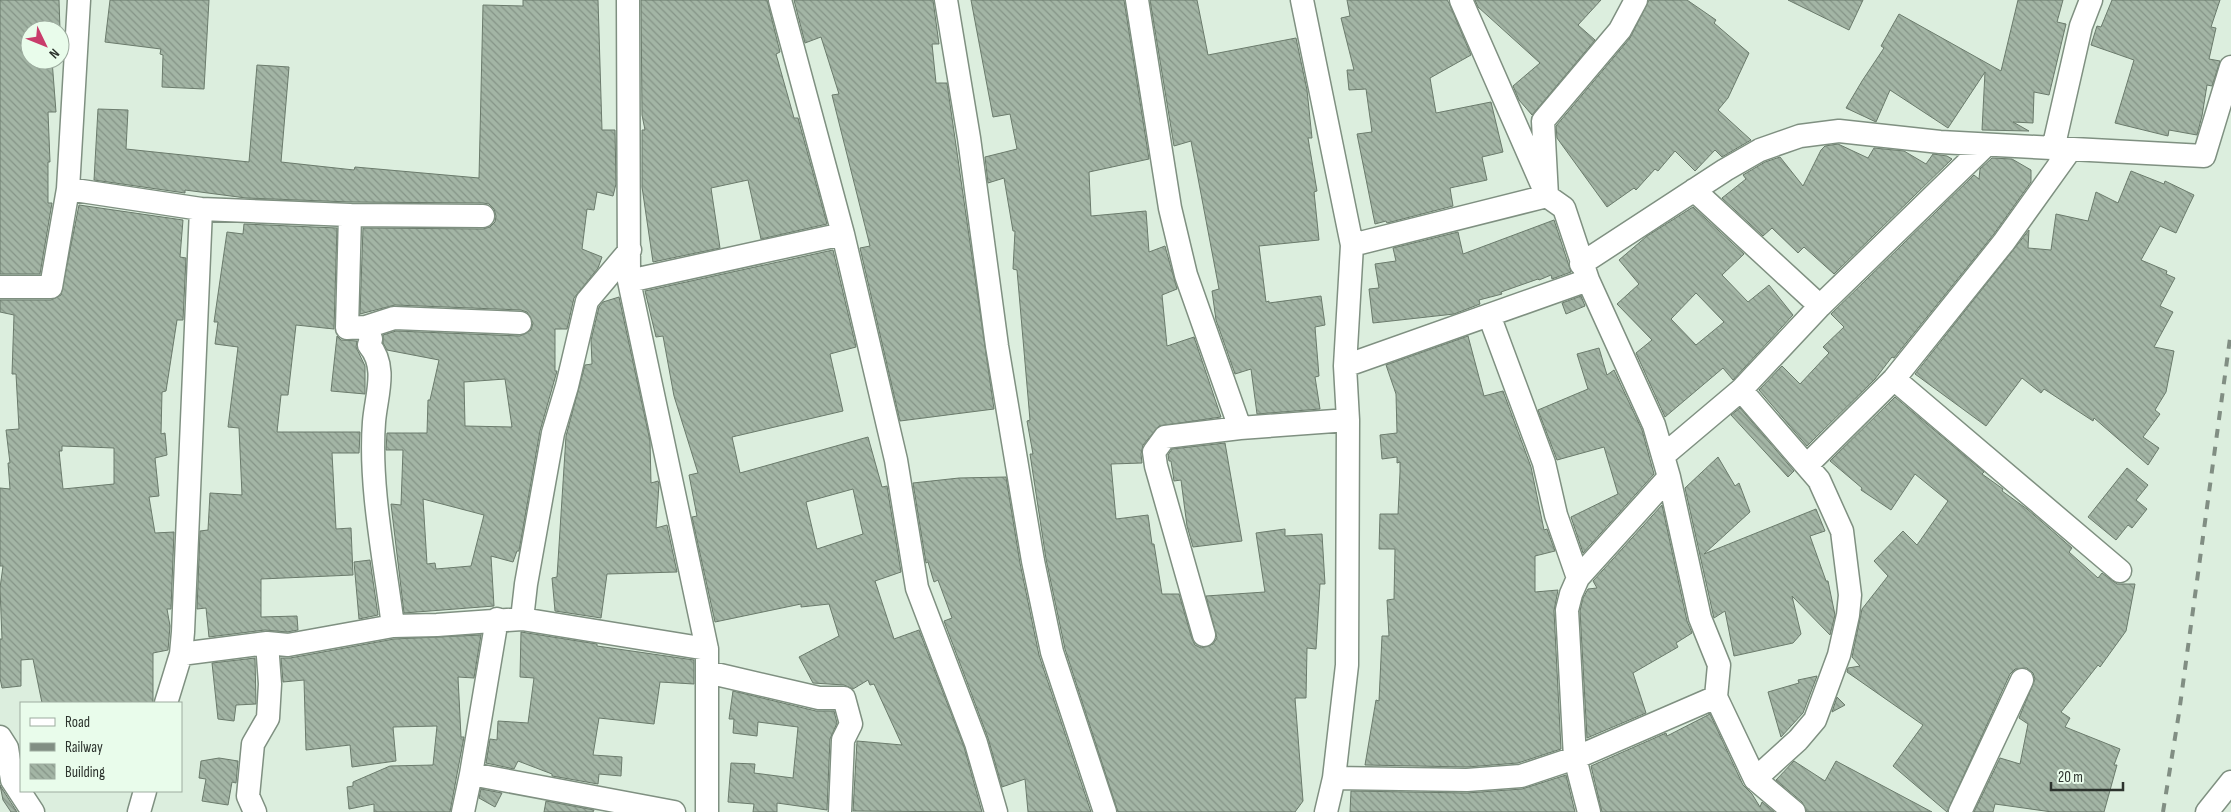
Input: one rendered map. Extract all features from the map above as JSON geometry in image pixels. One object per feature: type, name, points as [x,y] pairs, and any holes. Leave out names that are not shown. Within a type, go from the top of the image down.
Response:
[{"type":"street","points":[[0,287],[51,287],[68,189],[79,0]]},
{"type":"street","points":[[628,0],[629,281],[707,649],[706,812]]},
{"type":"street","points":[[780,0],[843,234],[896,460],[917,588],[976,743],[996,812]]},
{"type":"street","points":[[946,0],[970,147],[997,346],[1033,562],[1052,652],[1105,812]]},
{"type":"street","points":[[1137,0],[1170,208],[1186,275],[1240,428]]},
{"type":"street","points":[[1302,0],[1352,245],[1344,366],[1348,420],[1347,665],[1334,778],[1326,812]]},
{"type":"street","points":[[1461,0],[1547,196],[1564,208],[1584,272],[1654,425],[1664,455],[1700,618],[1719,665],[1716,697],[1755,779],[1794,812]]},
{"type":"street","points":[[1547,196],[1543,121],[1620,30],[1636,0]]},
{"type":"street","points":[[1807,465],[1894,379],[2004,242],[2061,149],[2081,26],[2091,0]]},
{"type":"street","points":[[1344,366],[1489,315],[1584,272],[1694,190],[1760,150],[1800,136],[1838,131],[1940,142],[2204,156],[2231,66]]},
{"type":"street","points":[[1664,455],[1741,390],[1820,306],[1986,145]]},
{"type":"street","points":[[68,189],[201,209],[350,215],[483,216]]},
{"type":"street","points":[[1694,190],[1820,306]]},
{"type":"street","points":[[1352,245],[1547,196]]},
{"type":"street","points":[[166,702],[181,654],[201,209]]},
{"type":"street","points":[[350,215],[347,328],[366,327],[394,318],[520,323]]},
{"type":"street","points":[[629,281],[843,234]]},
{"type":"street","points":[[522,619],[526,584],[553,433],[567,386],[587,301],[630,250]]},
{"type":"street","points":[[1489,315],[1544,463],[1556,515],[1578,578]]},
{"type":"street","points":[[366,327],[372,339],[370,345],[376,353],[380,364],[374,423],[373,468],[393,626]]},
{"type":"street","points":[[1894,379],[2120,571]]},
{"type":"street","points":[[1741,390],[1819,480],[1842,531],[1850,595],[1848,615],[1839,655],[1815,720],[1798,740],[1755,779]]},
{"type":"street","points":[[1204,635],[1156,466],[1154,452],[1165,437],[1240,428],[1348,420]]},
{"type":"street","points":[[1589,812],[1576,758],[1567,610],[1578,578],[1669,477]]},
{"type":"street","points":[[181,654],[267,643],[288,645],[393,626],[436,625],[496,619],[522,619],[707,649]]},
{"type":"street","points":[[463,812],[496,619]]},
{"type":"street","points":[[255,812],[248,796],[248,789],[253,744],[268,718],[270,684],[267,643]]},
{"type":"street","points":[[707,672],[818,698],[844,698],[852,724],[843,740],[840,812]]},
{"type":"street","points":[[1960,812],[2022,680]]},
{"type":"street","points":[[1334,778],[1467,780],[1521,776],[1576,758],[1716,697]]},
{"type":"street","points":[[0,737],[7,748],[12,780],[33,812]]},
{"type":"street","points":[[471,774],[674,812]]},
{"type":"street","points":[[2207,812],[2231,782]]},
{"type":"street","points":[[139,812],[145,792]]},
{"type":"building","points":[[0,0],[59,0],[60,20],[20,20],[20,70],[53,70],[56,112],[48,112],[50,162],[48,162],[48,203],[52,203],[40,274],[0,274]]},
{"type":"building","points":[[110,0],[209,0],[204,89],[162,87],[163,55],[160,54],[161,49],[105,42]]},
{"type":"building","points":[[523,0],[598,0],[602,130],[615,130],[616,184],[613,196],[597,192],[594,210],[587,209],[582,249],[602,257],[598,268],[574,298],[567,329],[555,329],[555,371],[557,371],[540,431],[519,551],[517,551],[513,562],[491,556],[494,606],[404,613],[391,504],[401,505],[403,450],[386,450],[387,433],[427,433],[428,400],[430,400],[439,360],[387,350],[383,343],[383,335],[396,331],[520,336],[531,330],[533,323],[527,312],[521,310],[395,305],[360,314],[363,228],[483,229],[490,227],[495,222],[494,209],[489,204],[483,203],[350,202],[246,198],[185,190],[185,193],[94,180],[98,109],[128,110],[126,149],[249,162],[257,65],[289,67],[281,162],[354,170],[355,167],[479,178],[483,5],[523,6]],"holes":[[[505,379],[512,427],[465,426],[464,382]],[[423,499],[484,515],[471,566],[436,569],[435,563],[427,564]]]},
{"type":"building","points":[[641,0],[767,0],[780,52],[776,54],[794,118],[798,118],[827,224],[761,239],[748,180],[711,188],[720,248],[653,262],[642,187],[642,130],[645,130],[642,115]]},
{"type":"building","points":[[794,0],[933,0],[939,44],[932,44],[936,83],[947,83],[994,409],[900,421],[860,248],[870,246],[832,95],[839,94],[821,37],[805,43]]},
{"type":"building","points":[[971,0],[1124,0],[1149,159],[1089,172],[1091,216],[1146,211],[1149,252],[1165,246],[1177,289],[1162,295],[1167,346],[1194,337],[1221,417],[1159,426],[1143,445],[1142,463],[1111,464],[1116,519],[1148,515],[1162,594],[1179,594],[1192,639],[1195,645],[1201,648],[1213,644],[1217,638],[1206,596],[1265,592],[1256,533],[1285,529],[1285,536],[1322,534],[1325,584],[1320,584],[1316,649],[1307,648],[1306,698],[1295,698],[1303,801],[1295,812],[1118,812],[1065,649],[1046,559],[1030,454],[1033,454],[1027,421],[1030,420],[1017,270],[1013,269],[1015,231],[1013,231],[1004,178],[988,183],[985,157],[1017,149],[1010,114],[993,117]]},
{"type":"building","points":[[1150,0],[1197,0],[1208,55],[1296,38],[1307,90],[1312,138],[1308,138],[1317,191],[1314,192],[1319,240],[1259,246],[1266,302],[1321,296],[1325,325],[1315,327],[1319,376],[1315,377],[1320,409],[1257,414],[1251,369],[1235,374],[1216,320],[1212,291],[1219,289],[1191,141],[1174,146]]},
{"type":"building","points":[[1347,0],[1447,0],[1449,3],[1471,55],[1430,78],[1436,113],[1491,102],[1503,152],[1482,157],[1487,180],[1450,188],[1453,206],[1387,223],[1386,221],[1375,224],[1357,134],[1372,132],[1366,89],[1349,90],[1347,70],[1354,70],[1341,18],[1350,16]]},
{"type":"building","points":[[1475,0],[1601,0],[1578,25],[1595,40],[1532,115],[1519,100],[1513,86],[1540,63],[1478,7]]},
{"type":"building","points":[[1649,0],[1687,0],[1716,20],[1714,23],[1749,53],[1728,98],[1718,110],[1751,140],[1722,157],[1715,150],[1695,171],[1675,151],[1658,171],[1655,169],[1636,190],[1634,188],[1607,207],[1557,138],[1556,126],[1630,38]]},
{"type":"building","points":[[1788,0],[1863,0],[1849,30]]},
{"type":"building","points":[[2018,0],[2063,0],[2057,22],[2066,24],[2049,95],[2034,92],[2033,123],[2013,122],[2029,131],[1982,130],[1985,72],[1948,128],[1890,90],[1876,122],[1846,108],[1884,48],[1881,46],[1899,14],[2001,71]]},
{"type":"building","points":[[2112,0],[2220,0],[2211,27],[2216,28],[2209,59],[2220,61],[2212,86],[2207,85],[2197,135],[2169,130],[2168,136],[2115,123],[2134,60],[2091,45],[2097,26],[2101,27]]},
{"type":"building","points":[[1838,144],[1868,158],[1874,148],[1904,151],[1926,164],[1933,154],[1947,156],[1952,159],[1834,274],[1804,247],[1798,253],[1772,228],[1763,236],[1722,198],[1746,179],[1743,175],[1765,162],[1780,157],[1803,186],[1821,150],[1825,146]]},
{"type":"building","points":[[1992,158],[2012,159],[2031,170],[2031,182],[1994,234],[1894,358],[1892,357],[1875,379],[1807,446],[1759,390],[1782,366],[1800,384],[1829,353],[1823,347],[1844,327],[1831,314],[1974,175],[1979,179],[1980,169]]},
{"type":"building","points":[[2131,171],[2164,184],[2165,181],[2194,195],[2176,233],[2160,226],[2141,260],[2167,271],[2166,274],[2175,278],[2160,306],[2173,312],[2154,347],[2174,351],[2166,392],[2155,410],[2160,414],[2143,437],[2159,448],[2148,465],[2094,418],[2093,421],[2044,389],[2041,393],[2022,378],[1986,426],[1915,374],[2029,230],[2028,248],[2051,250],[2056,214],[2088,221],[2096,192],[2118,203]]},
{"type":"building","points":[[79,205],[183,220],[180,257],[186,258],[183,320],[177,320],[166,391],[162,392],[161,434],[165,433],[167,455],[155,458],[159,496],[149,497],[155,533],[174,532],[171,609],[167,609],[170,626],[168,650],[153,653],[153,702],[42,702],[33,659],[21,660],[21,686],[2,688],[0,678],[0,639],[2,639],[0,588],[3,566],[0,566],[0,488],[10,489],[8,463],[10,463],[6,430],[19,429],[16,374],[12,374],[14,315],[0,312],[0,300],[51,300],[61,295]],"holes":[[[62,446],[114,448],[114,484],[63,489],[59,451],[62,451]]]},
{"type":"building","points":[[1693,207],[1744,254],[1722,275],[1748,302],[1769,285],[1793,315],[1733,380],[1723,368],[1665,417],[1636,353],[1652,340],[1617,304],[1639,284],[1619,260],[1647,236]],"holes":[[[1696,293],[1724,322],[1696,345],[1671,319]]]},
{"type":"building","points":[[1554,220],[1571,272],[1552,279],[1551,275],[1501,292],[1502,294],[1479,300],[1480,304],[1454,314],[1373,323],[1369,289],[1379,288],[1375,264],[1396,261],[1393,248],[1458,232],[1463,254]]},
{"type":"building","points":[[244,224],[337,228],[334,329],[296,325],[288,395],[281,395],[277,432],[360,432],[359,453],[332,453],[336,529],[351,528],[353,575],[261,579],[261,617],[297,616],[298,630],[287,632],[265,630],[209,637],[206,608],[197,609],[200,531],[208,530],[210,493],[242,495],[239,428],[228,427],[238,347],[215,344],[218,322],[214,322],[227,232],[243,234]]},
{"type":"building","points":[[833,250],[856,347],[830,354],[843,411],[732,437],[740,473],[868,437],[882,487],[887,486],[901,572],[875,581],[894,639],[919,630],[964,747],[982,812],[853,811],[857,741],[902,745],[874,684],[870,685],[868,680],[853,689],[844,685],[813,683],[799,657],[839,636],[829,604],[801,607],[801,604],[715,622],[692,517],[697,516],[689,475],[698,473],[674,396],[663,336],[656,337],[645,291]],"holes":[[[853,489],[863,534],[817,549],[806,502]]]},
{"type":"building","points":[[1581,296],[1585,306],[1566,314],[1562,303]]},
{"type":"building","points":[[619,297],[650,441],[651,483],[658,481],[659,484],[656,528],[667,525],[677,572],[607,574],[601,618],[555,611],[552,578],[557,577],[566,436],[585,365],[592,364],[591,340],[599,307],[603,302]]},
{"type":"building","points":[[337,336],[341,340],[357,341],[356,347],[365,366],[365,394],[331,391]]},
{"type":"building","points":[[1468,336],[1484,396],[1503,391],[1531,467],[1544,530],[1547,529],[1555,551],[1535,556],[1535,592],[1558,590],[1554,611],[1561,749],[1518,763],[1467,767],[1365,765],[1376,700],[1379,701],[1382,636],[1389,636],[1387,600],[1394,599],[1395,549],[1379,549],[1380,514],[1398,514],[1400,472],[1400,462],[1397,463],[1397,457],[1382,459],[1380,435],[1397,433],[1396,394],[1386,365]]},
{"type":"building","points":[[1599,348],[1607,375],[1614,370],[1642,430],[1654,474],[1583,553],[1571,517],[1618,494],[1604,447],[1557,460],[1538,410],[1588,389],[1577,354]]},
{"type":"building","points":[[1895,397],[1984,472],[1982,474],[2003,489],[2002,491],[2027,509],[2072,548],[2069,552],[2098,578],[2102,573],[2117,584],[2135,584],[2126,631],[2100,667],[2098,665],[2061,712],[2070,718],[2065,727],[2120,749],[2114,765],[2117,765],[2104,812],[2052,812],[1995,804],[1993,812],[1974,812],[2000,758],[2020,764],[2028,724],[2019,718],[2035,679],[2033,673],[2027,668],[2015,669],[2010,674],[1947,812],[1893,766],[1923,725],[1847,672],[1848,668],[1860,666],[1852,657],[1862,609],[1888,576],[1874,561],[1903,531],[1917,545],[1948,501],[1915,474],[1891,510],[1861,490],[1862,488],[1830,461]]},
{"type":"building","points":[[1740,408],[1794,471],[1788,477],[1731,415]]},
{"type":"building","points":[[1225,443],[1242,541],[1193,547],[1187,526],[1181,480],[1174,481],[1171,461],[1169,461],[1168,455],[1172,449]]},
{"type":"building","points":[[1718,457],[1735,486],[1739,483],[1750,512],[1704,554],[1816,509],[1825,531],[1810,536],[1826,581],[1828,581],[1835,615],[1830,635],[1792,596],[1801,634],[1793,643],[1734,656],[1725,611],[1714,618],[1685,488]]},
{"type":"building","points":[[2127,468],[2148,485],[2136,500],[2147,509],[2132,528],[2128,525],[2116,540],[2088,517]]},
{"type":"building","points":[[1006,477],[1020,563],[1039,655],[1091,812],[1028,812],[1025,779],[1002,787],[988,738],[944,621],[952,618],[938,580],[934,582],[928,562],[926,563],[913,483],[959,478]]},
{"type":"building","points":[[1662,505],[1687,621],[1692,633],[1676,643],[1678,647],[1633,673],[1646,713],[1587,738],[1580,611],[1583,598],[1588,589],[1597,588],[1593,581]]},
{"type":"building","points":[[370,560],[378,615],[359,619],[354,562]]},
{"type":"building","points":[[521,632],[597,644],[597,646],[694,660],[694,684],[660,682],[654,724],[599,718],[593,755],[622,757],[621,776],[599,774],[598,784],[552,776],[552,774],[518,761],[514,769],[486,763],[490,739],[497,740],[498,721],[528,723],[534,678],[520,677]]},
{"type":"building","points":[[481,635],[474,678],[458,677],[461,737],[464,737],[450,812],[374,812],[374,804],[349,809],[347,787],[353,786],[353,782],[390,766],[433,765],[437,726],[393,727],[396,761],[352,767],[350,745],[306,750],[304,680],[283,682],[281,658],[394,639]]},
{"type":"building","points":[[255,658],[256,704],[236,705],[234,721],[218,719],[212,663]]},
{"type":"building","points":[[1817,676],[1803,713],[1781,737],[1768,692],[1799,683],[1798,680]]},
{"type":"building","points":[[733,691],[816,711],[834,711],[837,723],[830,739],[827,810],[777,803],[777,812],[753,812],[754,804],[728,802],[731,763],[755,764],[754,773],[793,778],[798,727],[758,722],[757,736],[733,733],[734,719],[729,719]]},
{"type":"building","points":[[1837,697],[1845,705],[1832,712]]},
{"type":"building","points":[[1710,714],[1743,785],[1752,794],[1760,807],[1762,802],[1774,812],[1602,812],[1591,766],[1666,733],[1667,736]]},
{"type":"building","points":[[219,758],[238,761],[236,783],[232,782],[228,805],[202,801],[206,779],[199,778],[201,761]]},
{"type":"building","points":[[1794,761],[1825,781],[1836,761],[1932,812],[1807,812],[1802,802],[1776,780]]},
{"type":"building","points":[[1566,775],[1575,812],[1350,812],[1351,791],[1467,793],[1522,789]]},
{"type":"building","points":[[0,785],[17,812],[11,812],[3,800]]},
{"type":"building","points":[[481,789],[502,793],[495,807],[479,798]]},
{"type":"building","points":[[546,801],[594,810],[593,812],[544,812]]},
{"type":"railway","points":[[2163,812],[2179,713],[2231,331]]}]
